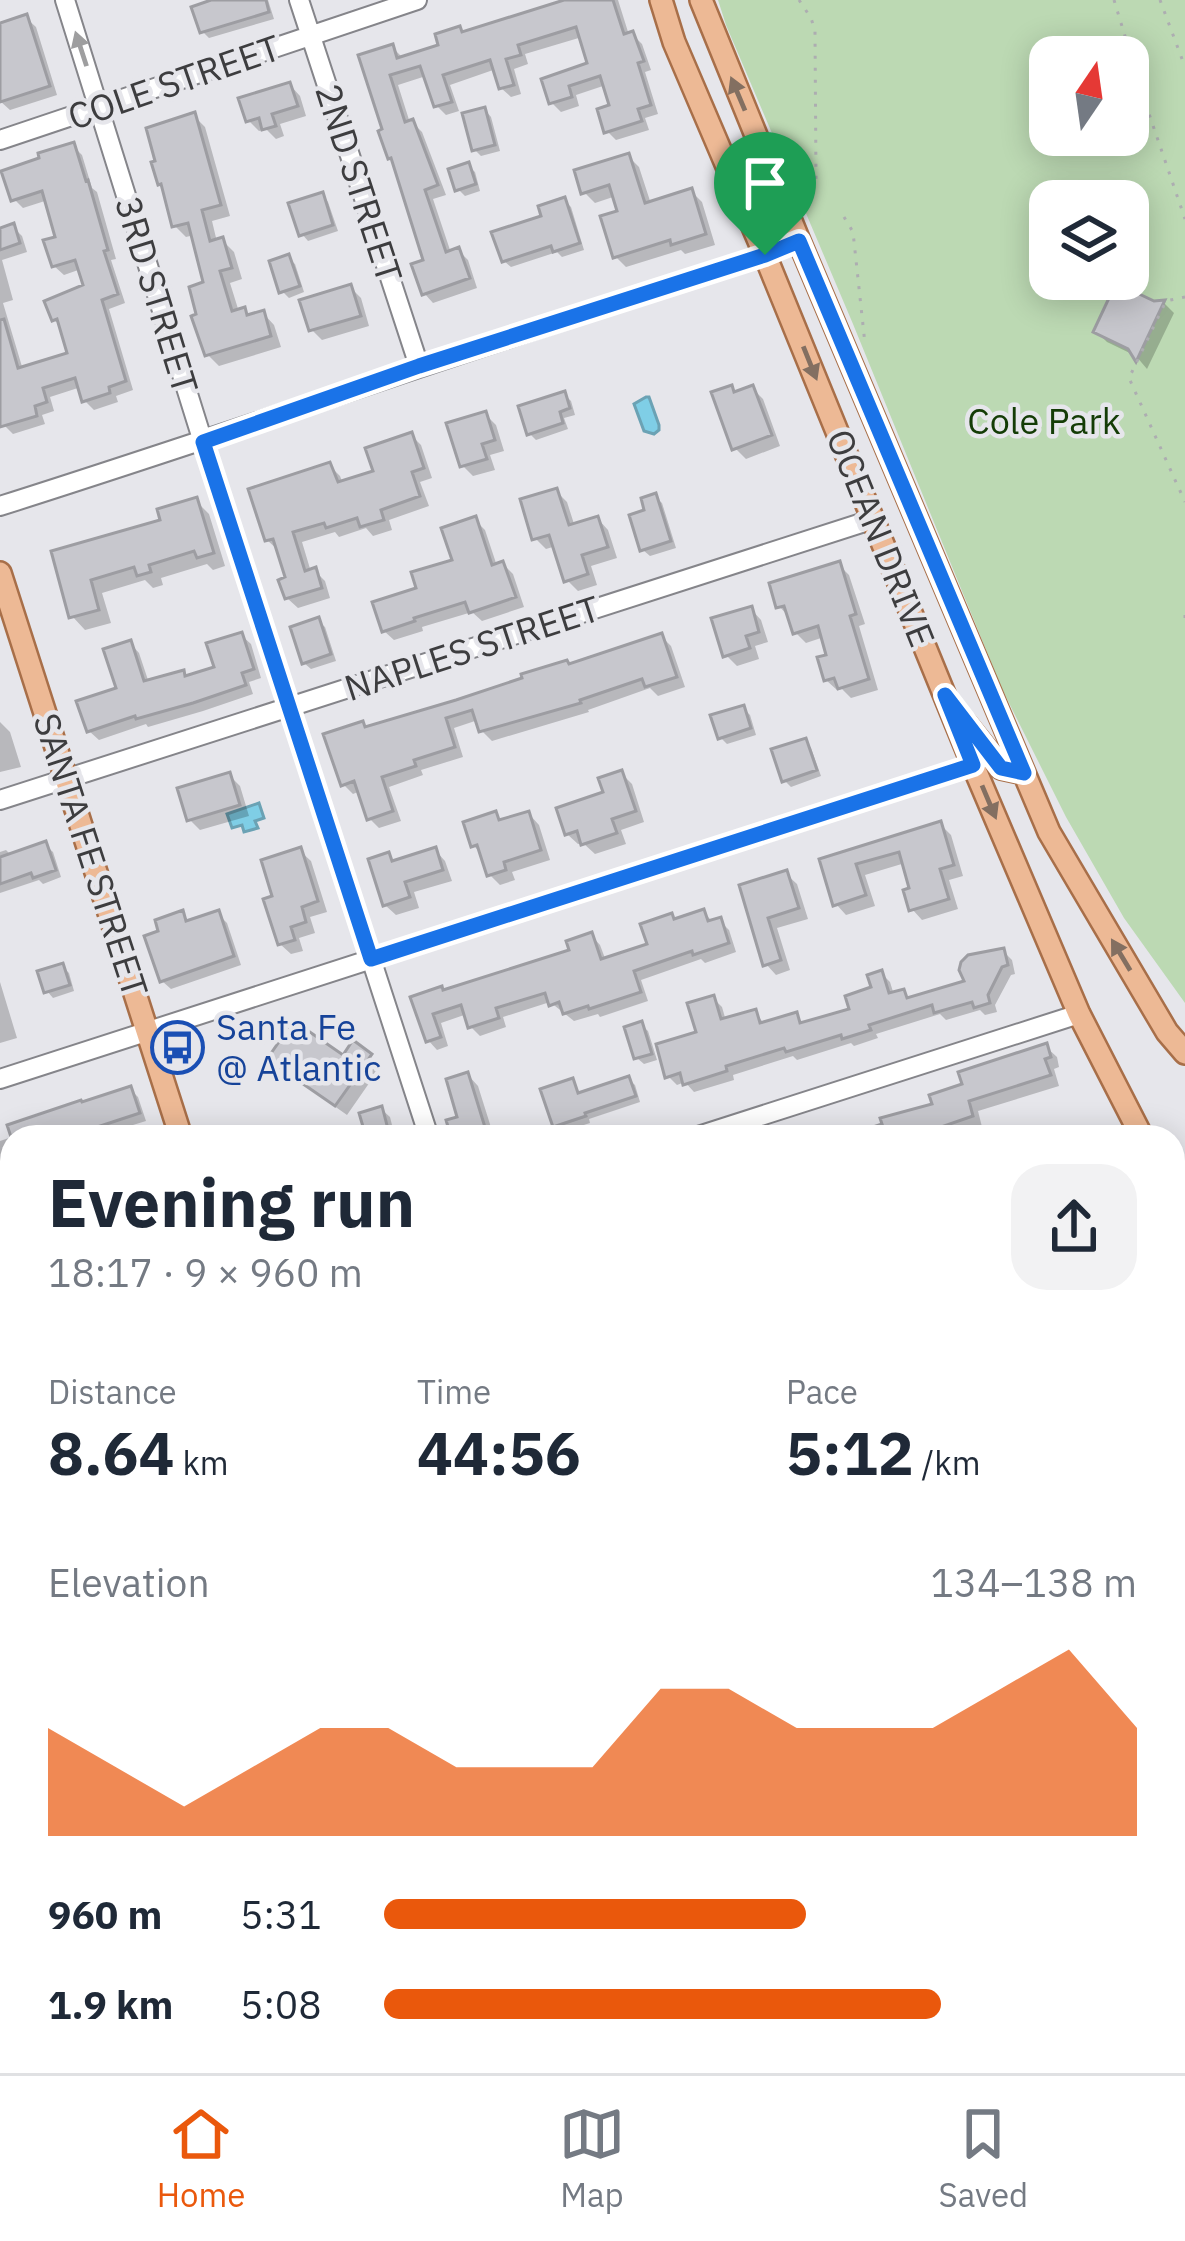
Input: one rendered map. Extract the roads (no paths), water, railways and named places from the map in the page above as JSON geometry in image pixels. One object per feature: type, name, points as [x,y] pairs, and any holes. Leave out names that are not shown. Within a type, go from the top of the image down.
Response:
[{"type":"main road","name":"OCEAN DRIVE","points":[[661,0],[674,42],[973,765],[1079,1014],[1136,1125]]},
{"type":"main road","name":"OCEAN DRIVE","points":[[701,0],[1049,832],[1167,1032],[1185,1053]]},
{"type":"main road","name":"SANTA FE STREET","points":[[0,573],[177,1125]]},
{"type":"main road","points":[[945,695],[1001,768],[1024,773]]},
{"type":"main road","points":[[1167,1032],[1185,1064]]},
{"type":"street","name":"3RD STREET","points":[[65,0],[425,1125]]},
{"type":"street","name":"2ND STREET","points":[[299,0],[419,366]]},
{"type":"street","name":"COLE STREET","points":[[0,140],[417,0]]},
{"type":"street","points":[[0,506],[799,241]]},
{"type":"street","name":"NAPLES STREET","points":[[0,800],[874,519]]},
{"type":"street","points":[[0,1079],[973,765]]},
{"type":"street","points":[[732,1125],[1079,1014]]},
{"type":"water","points":[[646,397],[659,425],[654,434],[644,431],[634,404]]},
{"type":"water","points":[[259,803],[264,818],[255,821],[258,828],[244,832],[242,825],[232,828],[227,814]]},
{"type":"place","name":"Santa Fe @ Atlantic","points":[[177,1048]]},
{"type":"park label","name":"Cole Park","points":[[1044,421]]}]
